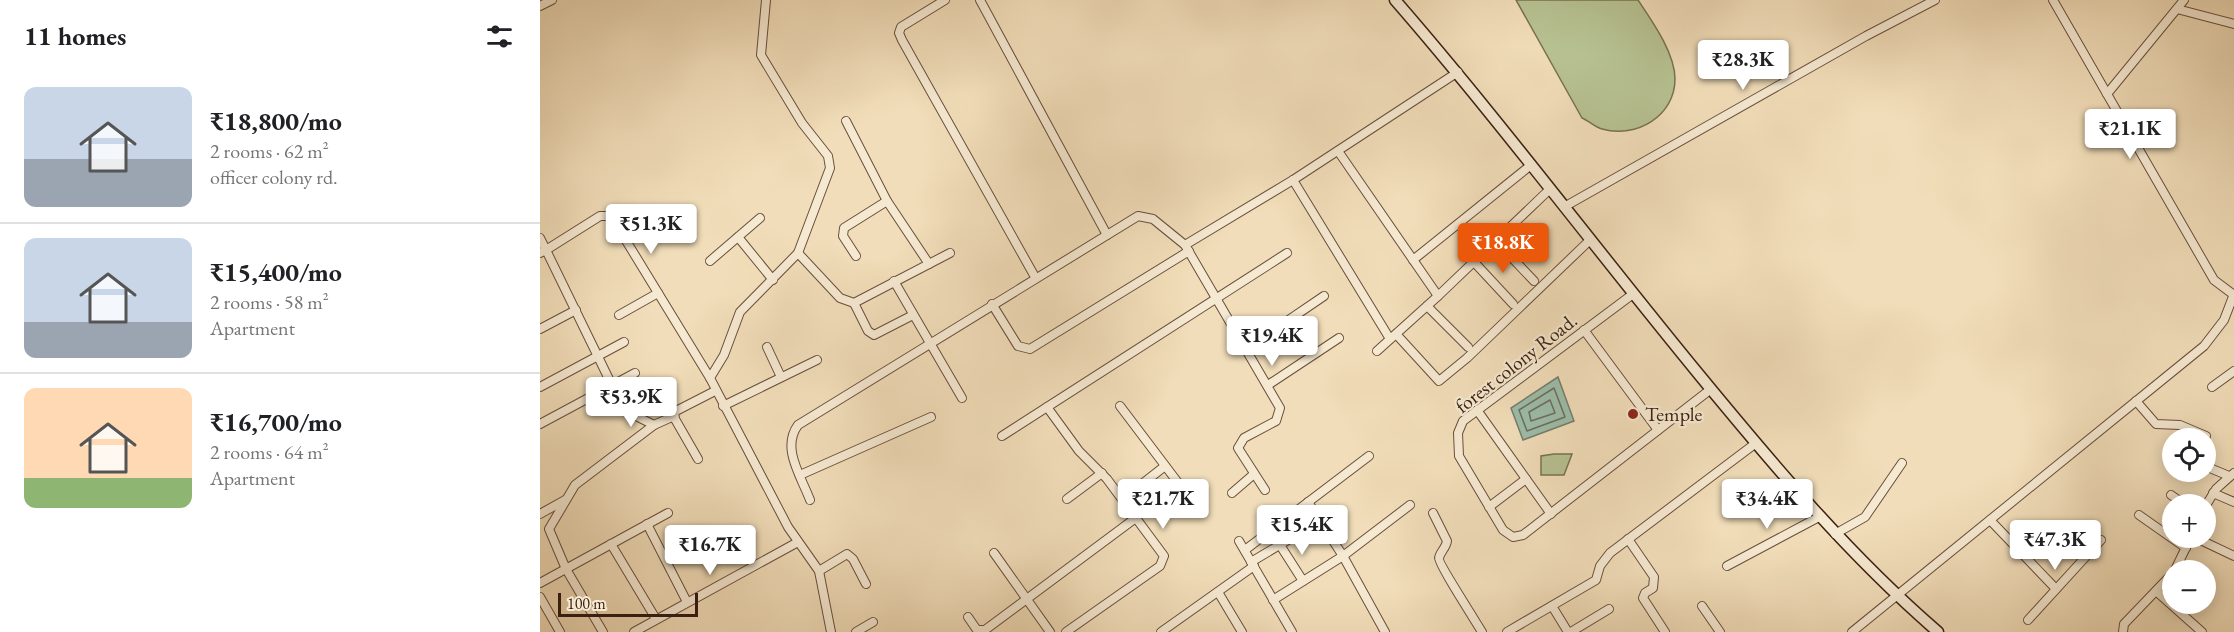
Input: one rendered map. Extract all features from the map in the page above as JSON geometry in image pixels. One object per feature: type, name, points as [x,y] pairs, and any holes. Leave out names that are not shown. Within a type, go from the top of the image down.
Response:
[{"type":"street","points":[[540,6],[552,0]]},
{"type":"street","points":[[710,378],[724,355],[740,312],[798,253],[830,162],[802,123],[761,55],[766,0]]},
{"type":"street","points":[[945,0],[907,22],[899,33],[1035,278]]},
{"type":"street","points":[[980,0],[1107,234]]},
{"type":"street","points":[[1395,0],[1458,72],[1710,389],[1819,517],[1895,595],[1938,632]]},
{"type":"street","points":[[1564,207],[1866,36],[1935,0]]},
{"type":"street","points":[[1852,632],[2204,346],[2224,320],[2234,295],[2214,280],[2053,0]]},
{"type":"street","points":[[2107,94],[2184,0]]},
{"type":"street","points":[[2176,9],[2234,24]]},
{"type":"street","points":[[992,304],[1018,345],[1026,350],[1030,349],[1458,72]]},
{"type":"street","points":[[846,122],[887,201],[929,264]]},
{"type":"street","points":[[1338,151],[1438,296]]},
{"type":"street","points":[[1413,260],[1531,165]]},
{"type":"street","points":[[1293,180],[1393,336],[1438,381],[1590,240]]},
{"type":"street","points":[[1377,351],[1550,189]]},
{"type":"street","points":[[856,256],[843,236],[844,228],[887,201]]},
{"type":"street","points":[[543,252],[600,216],[611,216],[710,378],[798,542],[819,571],[831,632]]},
{"type":"street","points":[[810,500],[789,443],[798,425],[1138,216],[1145,216],[1187,248],[1280,408],[1279,417],[1244,438],[1238,448],[1265,489]]},
{"type":"street","points":[[710,261],[760,218]]},
{"type":"street","points":[[738,237],[773,280]]},
{"type":"street","points":[[540,238],[543,252],[614,384],[624,410],[654,425]]},
{"type":"street","points":[[1496,241],[1534,281]]},
{"type":"street","points":[[798,253],[840,298],[854,303],[868,331],[874,335],[913,315]]},
{"type":"street","points":[[854,303],[950,253]]},
{"type":"street","points":[[1002,436],[1218,300],[1287,253]]},
{"type":"street","points":[[1474,262],[1513,304]]},
{"type":"street","points":[[894,281],[962,398]]},
{"type":"street","points":[[619,315],[658,293]]},
{"type":"street","name":"forest colony Road.","points":[[1633,294],[1463,421],[1457,444],[1459,456],[1503,530],[1513,537],[1523,535],[1710,389]]},
{"type":"street","points":[[1246,349],[1324,296]]},
{"type":"street","points":[[2230,305],[2234,313]]},
{"type":"street","points":[[1427,306],[1468,347]]},
{"type":"street","points":[[540,329],[576,310]]},
{"type":"street","points":[[1584,330],[1658,430]]},
{"type":"street","points":[[1268,385],[1339,338]]},
{"type":"street","points":[[540,387],[624,342]]},
{"type":"street","points":[[767,347],[781,377]]},
{"type":"street","points":[[723,406],[817,360]]},
{"type":"street","points":[[2212,387],[2234,371]]},
{"type":"street","points":[[540,424],[635,373]]},
{"type":"street","points":[[698,459],[674,416],[676,409],[715,391]]},
{"type":"street","points":[[2136,401],[2156,424],[2180,425],[2187,428]]},
{"type":"street","points":[[1120,406],[1182,488]]},
{"type":"street","points":[[1047,407],[1079,451],[1102,473],[1137,517],[1161,550],[1164,561],[1066,632]]},
{"type":"street","points":[[1477,410],[1551,514]]},
{"type":"street","points":[[603,632],[567,569],[549,529],[575,485],[654,425],[674,416]]},
{"type":"street","points":[[800,475],[931,417]]},
{"type":"street","points":[[1507,632],[1596,580],[1604,559],[1756,443]]},
{"type":"street","points":[[1245,550],[1370,456]]},
{"type":"street","points":[[1835,534],[1865,517],[1902,463]]},
{"type":"street","points":[[1123,499],[1165,466]]},
{"type":"street","points":[[2216,469],[2232,474],[2213,493],[2234,502]]},
{"type":"street","points":[[1067,499],[1102,473]]},
{"type":"street","points":[[1232,493],[1254,474]]},
{"type":"street","points":[[1489,507],[1526,479]]},
{"type":"street","points":[[540,514],[566,500]]},
{"type":"street","points":[[1308,502],[1343,556],[1385,632]]},
{"type":"street","points":[[1273,600],[1343,556],[1410,505]]},
{"type":"street","points":[[540,583],[668,513]]},
{"type":"street","points":[[1433,513],[1448,542],[1439,555],[1441,566],[1458,589],[1482,632]]},
{"type":"street","points":[[2139,515],[2162,531]]},
{"type":"street","points":[[968,617],[977,630],[985,630],[1137,517]]},
{"type":"street","points":[[1727,566],[1819,517]]},
{"type":"street","points":[[1990,520],[2056,589]]},
{"type":"street","points":[[1161,632],[1218,592],[1252,564],[1320,521]]},
{"type":"street","points":[[647,524],[687,602]]},
{"type":"street","points":[[1628,539],[1654,577],[1653,588],[1645,593],[1643,598],[1665,632]]},
{"type":"street","points":[[2028,620],[2101,540]]},
{"type":"street","points":[[1239,541],[1292,632]]},
{"type":"street","points":[[640,631],[656,619],[798,542]]},
{"type":"street","points":[[611,544],[656,619]]},
{"type":"street","points":[[1280,545],[1303,581]]},
{"type":"street","points":[[2180,560],[2186,548]]},
{"type":"street","points":[[2216,548],[2234,556]]},
{"type":"street","points":[[819,571],[847,554],[853,558],[866,584]]},
{"type":"street","points":[[994,554],[1050,632]]},
{"type":"street","points":[[2123,632],[2124,624],[2162,585]]},
{"type":"street","points":[[2156,591],[2202,632]]},
{"type":"street","points":[[1218,592],[1242,632]]},
{"type":"street","points":[[540,597],[560,632]]},
{"type":"street","points":[[1552,606],[1570,632],[1609,609]]},
{"type":"street","points":[[1702,606],[1719,632]]},
{"type":"street","points":[[856,632],[873,622]]},
{"type":"shaded area","points":[[1516,0],[1638,0],[1662,38],[1674,69],[1673,92],[1661,114],[1651,122],[1628,131],[1602,129],[1582,118]]},
{"type":"shaded area","points":[[1572,454],[1564,475],[1541,475],[1541,456]]},
{"type":"water","points":[[1558,377],[1574,421],[1523,440],[1511,408]]},
{"type":"place","name":"Temple","points":[[1633,414]]}]
